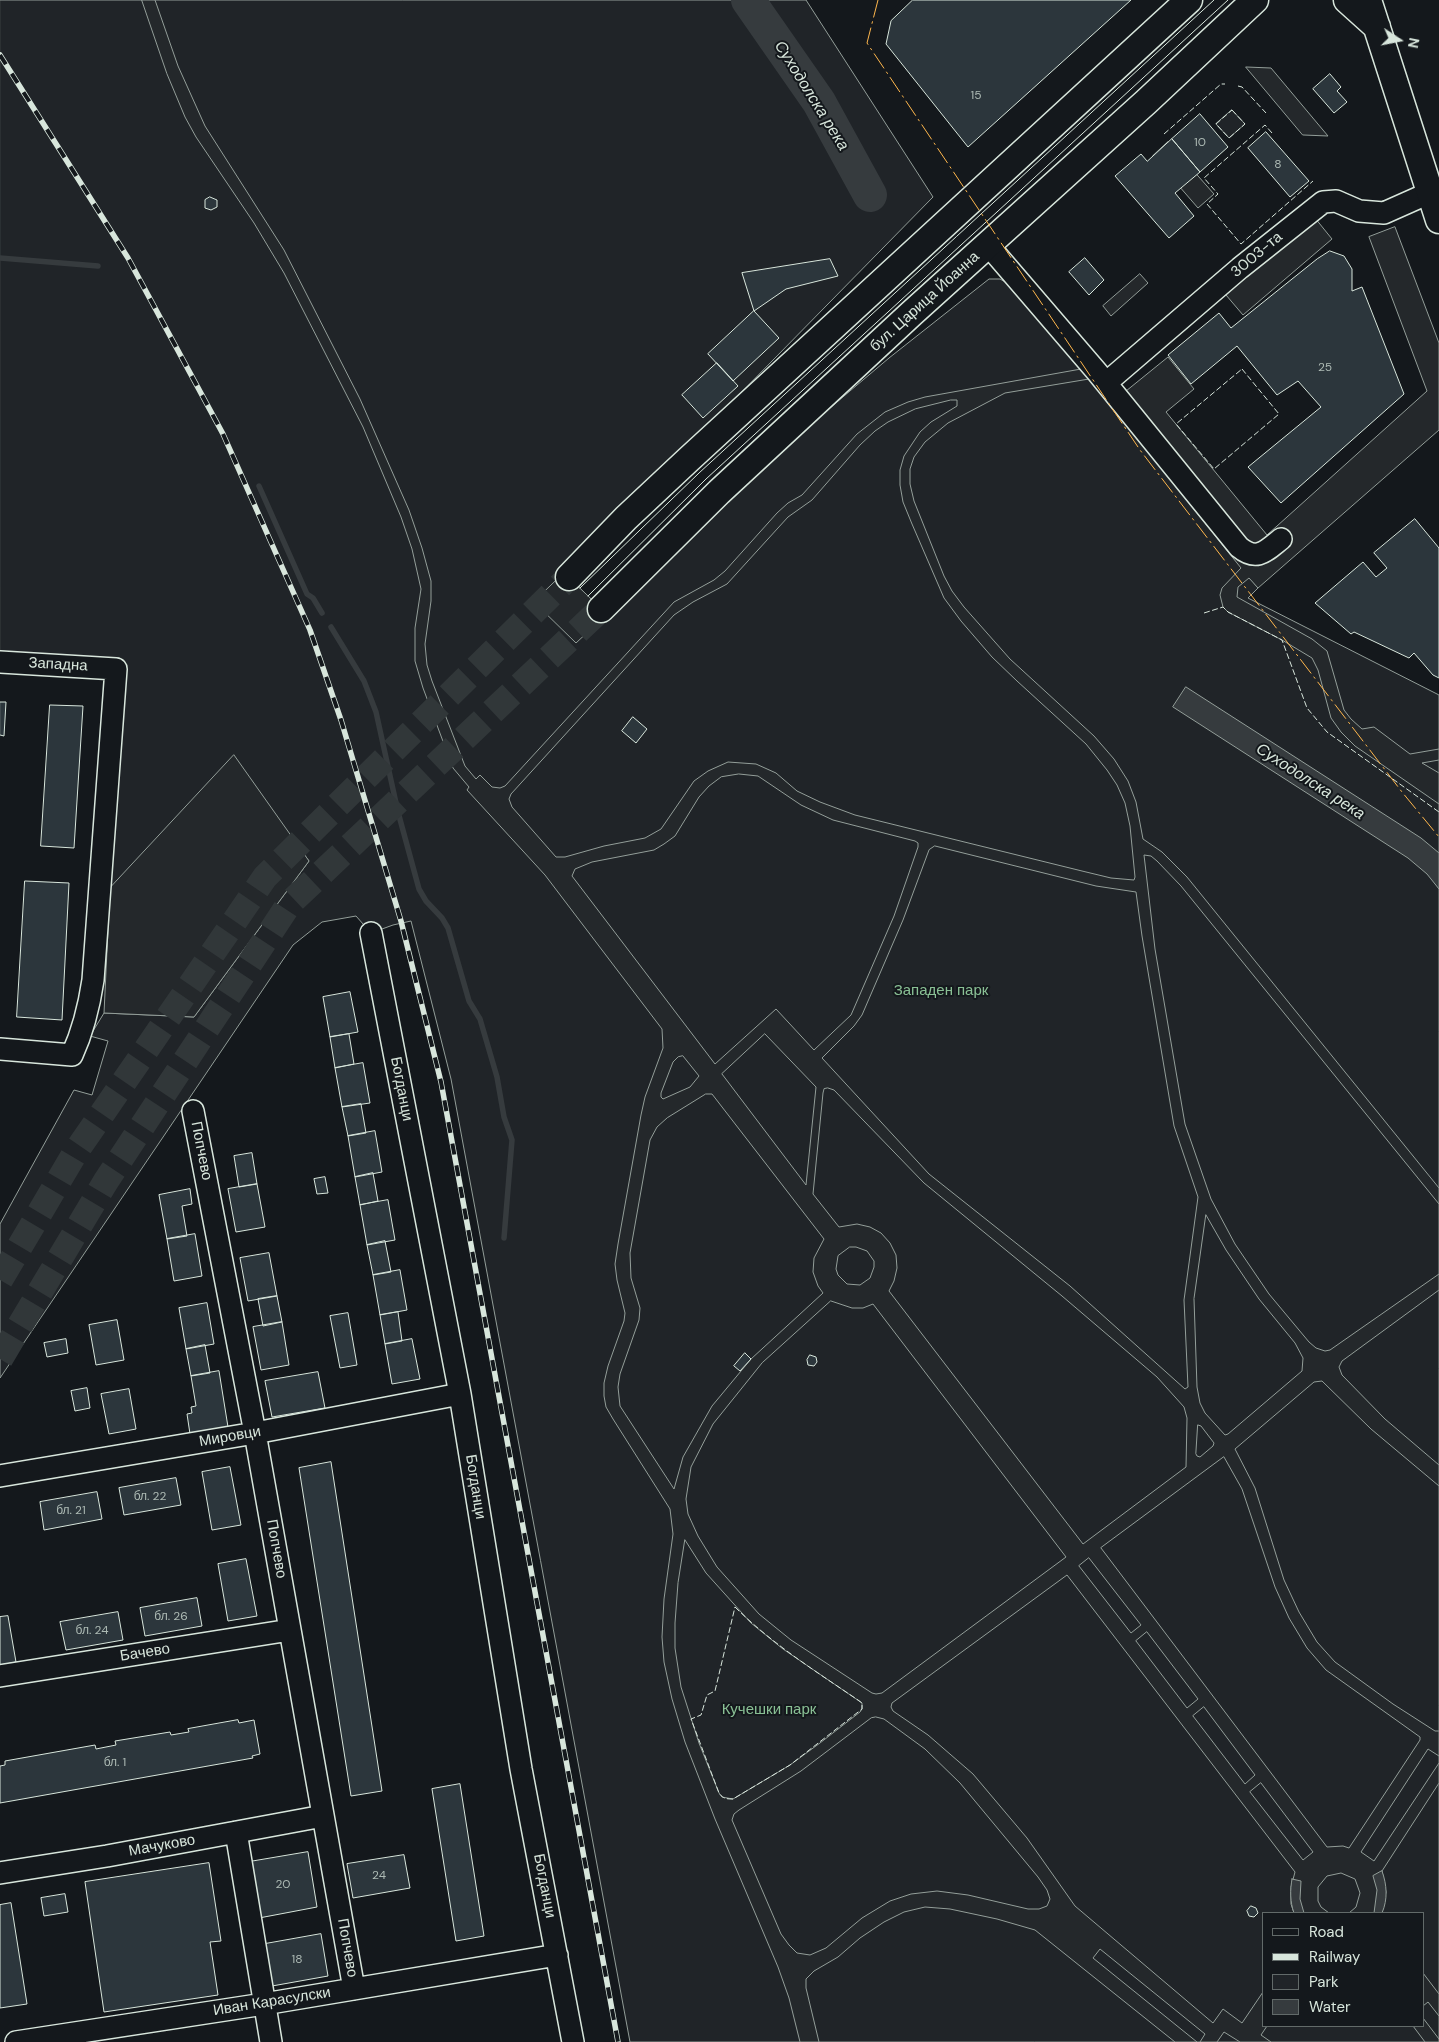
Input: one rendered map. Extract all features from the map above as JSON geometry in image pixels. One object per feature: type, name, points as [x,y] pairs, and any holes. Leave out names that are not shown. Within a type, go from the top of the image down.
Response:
[{"type":"main road","points":[[569,577],[626,518],[682,465],[1189,0]]},
{"type":"main road","name":"бул. Царица Йоанна","points":[[601,609],[719,492],[1255,0]]},
{"type":"main road","points":[[1347,0],[1377,28]]},
{"type":"main road","points":[[1368,0],[1439,220]]},
{"type":"street","name":"3003-та","points":[[1106,383],[1232,275],[1323,202],[1336,201],[1359,210],[1384,213],[1429,193]]},
{"type":"street","points":[[988,245],[1106,383],[1239,547],[1252,555],[1259,554],[1281,539]]},
{"type":"street","name":"Западна","points":[[0,662],[116,669],[90,1006],[72,1055],[0,1049]]},
{"type":"street","name":"Богданци","points":[[371,933],[460,1394],[521,1769],[573,2042]]},
{"type":"street","name":"Попчево","points":[[193,1111],[255,1433],[354,1988]]},
{"type":"street","name":"Мировци","points":[[0,1476],[255,1433],[460,1394]]},
{"type":"street","name":"Бачево","points":[[0,1676],[290,1630]]},
{"type":"street","name":"Мачуково","points":[[0,1873],[323,1816]]},
{"type":"street","points":[[236,1832],[271,2042]]},
{"type":"street","name":"Иван Карасулски","points":[[16,2042],[264,2004],[557,1955]]},
{"type":"green space","name":"Западен парк","points":[[0,0],[806,0],[933,197],[564,573],[601,609],[792,440],[889,358],[989,279],[1000,279],[1007,283],[1110,404],[1258,588],[1248,598],[1439,695],[1439,2042],[630,2042],[451,1079],[411,921],[371,933],[356,916],[322,922],[293,945],[0,1378],[0,1224],[74,1090],[92,1095],[108,1041],[90,1036],[104,1013],[194,1017],[309,861],[289,834],[110,888],[116,669],[0,662]]},
{"type":"green space","points":[[1232,110],[1245,124],[1229,138],[1216,124]]},
{"type":"shaded area","points":[[142,0],[155,0],[178,66],[205,126],[284,250],[360,399],[409,510],[431,581],[431,601],[425,644],[427,665],[432,681],[465,766],[476,779],[480,775],[492,787],[500,788],[505,786],[674,602],[714,580],[725,571],[777,513],[788,503],[802,495],[857,434],[885,412],[925,397],[1081,369],[1089,379],[1005,393],[948,423],[925,442],[914,457],[910,469],[910,484],[914,501],[944,576],[964,607],[1010,659],[1094,736],[1114,759],[1128,781],[1136,802],[1143,839],[1162,852],[1187,877],[1439,1188],[1439,1204],[1181,886],[1157,861],[1151,856],[1144,855],[1155,949],[1185,1124],[1211,1199],[1235,1244],[1269,1294],[1309,1342],[1316,1348],[1325,1351],[1330,1350],[1439,1274],[1439,1290],[1342,1361],[1339,1367],[1342,1375],[1385,1419],[1439,1465],[1439,1486],[1371,1429],[1322,1381],[1314,1382],[1235,1449],[1255,1488],[1284,1580],[1299,1612],[1317,1642],[1335,1662],[1393,1704],[1435,1731],[1439,1731],[1439,1756],[1428,1749],[1361,1852],[1374,1861],[1439,1763],[1439,1783],[1382,1871],[1386,1892],[1382,1912],[1350,1912],[1356,1907],[1360,1893],[1355,1879],[1341,1873],[1327,1876],[1318,1887],[1318,1901],[1321,1907],[1328,1912],[1294,1912],[1291,1904],[1291,1887],[1295,1872],[1067,1575],[892,1703],[891,1707],[893,1711],[928,1735],[973,1774],[1027,1838],[1075,1906],[1213,2023],[1223,2009],[1242,2023],[1262,1993],[1262,2027],[1266,2027],[1261,2035],[1271,2042],[1240,2042],[1224,2032],[1217,2042],[1200,2042],[1205,2034],[1100,1949],[1093,1958],[1197,2042],[1175,2042],[1035,1930],[997,1919],[950,1909],[925,1907],[904,1912],[884,1922],[860,1938],[838,1957],[814,1971],[806,1979],[806,1988],[819,2042],[800,2042],[789,1998],[778,1967],[715,1819],[685,1742],[672,1699],[664,1662],[662,1637],[664,1599],[673,1534],[670,1509],[613,1419],[606,1407],[604,1396],[604,1383],[608,1366],[625,1313],[615,1264],[618,1244],[645,1097],[663,1048],[662,1029],[545,875],[467,790],[469,787],[453,768],[415,661],[415,628],[421,589],[412,549],[401,517],[363,427],[284,273],[185,117],[167,74]],"holes":[[[957,400],[957,406],[931,422],[920,432],[904,456],[900,470],[903,502],[944,598],[961,621],[992,657],[1086,744],[1117,785],[1125,803],[1130,826],[1134,880],[1111,878],[855,815],[797,791],[776,773],[756,764],[728,762],[708,771],[694,781],[661,829],[645,838],[604,846],[565,857],[556,857],[512,807],[509,799],[511,794],[674,615],[693,602],[727,584],[788,517],[812,500],[860,445],[888,422],[915,409]],[[739,774],[758,776],[801,805],[833,820],[918,843],[894,916],[851,1015],[814,1050],[776,1009],[715,1064],[572,876],[575,869],[592,862],[654,850],[664,844],[675,836],[699,797],[721,777]],[[935,846],[1096,886],[1136,892],[1174,1126],[1198,1197],[1184,1300],[1188,1387],[1185,1389],[1070,1286],[929,1174],[822,1058],[854,1026],[862,1015],[903,920],[929,850]],[[765,1034],[816,1087],[806,1185],[722,1074]],[[683,1056],[699,1076],[690,1087],[663,1099],[661,1093],[673,1062],[678,1057]],[[824,1089],[834,1090],[924,1183],[1157,1377],[1184,1407],[1187,1418],[1186,1467],[1083,1544],[889,1291],[897,1268],[896,1255],[890,1243],[881,1233],[870,1227],[857,1224],[839,1227],[813,1194]],[[706,1094],[712,1094],[824,1239],[814,1258],[813,1272],[818,1286],[823,1293],[751,1359],[712,1406],[683,1457],[674,1489],[620,1406],[618,1387],[620,1374],[639,1320],[640,1308],[631,1278],[630,1253],[650,1140],[657,1127],[667,1118]],[[1206,1215],[1226,1250],[1259,1299],[1295,1343],[1303,1358],[1302,1371],[1225,1435],[1205,1413],[1200,1403],[1197,1387],[1194,1299]],[[850,1247],[867,1251],[874,1261],[870,1278],[860,1285],[847,1284],[838,1275],[836,1269],[838,1256]],[[831,1301],[852,1308],[863,1308],[873,1304],[1066,1557],[882,1693],[872,1693],[791,1640],[759,1614],[717,1567],[698,1536],[688,1514],[686,1499],[691,1467],[713,1424],[762,1363]],[[1198,1425],[1201,1426],[1214,1443],[1200,1457],[1196,1454]],[[1224,1457],[1242,1489],[1275,1587],[1289,1618],[1307,1648],[1326,1670],[1420,1737],[1420,1740],[1349,1848],[1343,1846],[1327,1847],[1101,1548]],[[685,1540],[706,1573],[751,1623],[783,1649],[862,1703],[862,1709],[790,1765],[733,1799],[722,1797],[699,1743],[681,1687],[675,1648],[678,1583]],[[1089,1558],[1141,1625],[1131,1633],[1079,1566]],[[1147,1632],[1198,1699],[1187,1708],[1136,1641]],[[1204,1707],[1255,1775],[1245,1784],[1193,1716]],[[871,1718],[884,1719],[925,1749],[960,1783],[1038,1877],[1047,1890],[1050,1899],[1047,1906],[1039,1909],[1028,1909],[968,1895],[937,1891],[911,1894],[890,1901],[862,1918],[826,1948],[810,1955],[797,1953],[781,1934],[732,1820],[734,1814],[801,1771]],[[1261,1783],[1313,1852],[1303,1860],[1250,1792]]]},
{"type":"shaded area","points":[[1246,67],[1271,68],[1328,136],[1303,135]]},
{"type":"shaded area","points":[[1168,142],[1214,194],[1198,208],[1153,156]]},
{"type":"shaded area","points":[[1315,218],[1332,239],[1243,315],[1226,295]]},
{"type":"shaded area","points":[[1395,227],[1439,343],[1439,430],[1258,588],[1249,578],[1238,587],[1237,597],[1312,639],[1327,651],[1344,710],[1362,729],[1374,727],[1410,754],[1439,749],[1439,760],[1422,763],[1439,773],[1439,804],[1355,746],[1341,732],[1331,718],[1318,670],[1312,658],[1228,612],[1223,607],[1220,595],[1222,588],[1241,568],[1110,404],[1168,357],[1194,389],[1166,412],[1267,535],[1427,391],[1369,237]]},
{"type":"shaded area","points":[[1140,274],[1148,283],[1111,316],[1103,306]]},
{"type":"shaded area","points":[[564,573],[607,614],[576,643],[534,602]]},
{"type":"shaded area","points":[[234,755],[309,861],[194,1017],[104,1013],[110,888]]},
{"type":"shaded area","points":[[1424,1974],[1439,1994],[1439,2016],[1428,2002],[1424,2005]]},
{"type":"shaded area","points":[[1424,2019],[1439,2039],[1439,2042],[1425,2042],[1414,2027],[1424,2027]]},
{"type":"water","points":[[1186,687],[1421,838],[1439,853],[1439,889],[1427,874],[1408,858],[1173,707]]},
{"type":"water","points":[[1382,1871],[1386,1887],[1382,1912],[1374,1912],[1377,1890],[1373,1876]]},
{"type":"water","points":[[1292,1879],[1301,1881],[1300,1899],[1304,1912],[1294,1912]]},
{"type":"building","points":[[913,0],[1131,0],[968,147],[886,44],[891,21]]},
{"type":"building","points":[[1330,74],[1341,87],[1337,91],[1347,102],[1334,113],[1313,89]]},
{"type":"building","points":[[1200,114],[1228,147],[1200,172],[1172,139]]},
{"type":"building","points":[[1266,132],[1309,181],[1290,197],[1248,148]]},
{"type":"building","points":[[1172,139],[1200,172],[1175,193],[1194,216],[1169,238],[1115,176],[1141,154],[1147,161]]},
{"type":"building","points":[[210,197],[217,200],[217,207],[211,210],[205,208],[205,200]]},
{"type":"building","points":[[1330,251],[1344,256],[1352,269],[1352,291],[1362,287],[1404,394],[1281,503],[1248,467],[1321,407],[1298,381],[1277,395],[1237,346],[1191,384],[1168,355],[1219,313],[1231,328],[1317,259]]},
{"type":"building","points":[[1085,258],[1104,280],[1089,295],[1069,272]]},
{"type":"building","points":[[830,259],[838,276],[786,289],[754,311],[742,273]]},
{"type":"building","points":[[754,311],[779,338],[733,381],[708,354]]},
{"type":"building","points":[[717,363],[738,386],[703,418],[682,395]]},
{"type":"building","points":[[1415,519],[1439,548],[1439,678],[1433,675],[1414,653],[1409,658],[1354,632],[1351,634],[1315,603],[1363,562],[1376,577],[1387,568],[1374,553]]},
{"type":"building","points":[[0,702],[6,702],[4,736],[0,735]]},
{"type":"building","points":[[50,705],[83,706],[74,848],[41,846]]},
{"type":"building","points":[[633,717],[647,729],[636,743],[622,731]]},
{"type":"building","points":[[25,881],[69,883],[62,1020],[17,1017]]},
{"type":"building","points":[[350,992],[358,1032],[330,1037],[323,997]]},
{"type":"building","points":[[349,1034],[354,1064],[335,1068],[330,1037]]},
{"type":"building","points":[[363,1063],[370,1103],[342,1107],[335,1068]]},
{"type":"building","points":[[361,1104],[366,1133],[348,1136],[342,1107]]},
{"type":"building","points":[[375,1131],[382,1172],[355,1177],[348,1136]]},
{"type":"building","points":[[252,1153],[257,1184],[239,1187],[234,1156]]},
{"type":"building","points":[[373,1173],[378,1201],[360,1205],[355,1177]]},
{"type":"building","points":[[325,1177],[328,1193],[317,1194],[314,1179]]},
{"type":"building","points":[[257,1184],[265,1227],[236,1232],[228,1189]]},
{"type":"building","points":[[190,1189],[192,1204],[182,1206],[187,1236],[167,1239],[159,1195]]},
{"type":"building","points":[[388,1200],[395,1240],[367,1245],[360,1205]]},
{"type":"building","points":[[195,1234],[202,1276],[174,1281],[167,1239]]},
{"type":"building","points":[[385,1241],[391,1272],[373,1275],[367,1245]]},
{"type":"building","points":[[269,1253],[277,1296],[248,1301],[240,1258]]},
{"type":"building","points":[[400,1270],[407,1310],[380,1315],[373,1275]]},
{"type":"building","points":[[277,1296],[282,1322],[263,1326],[258,1299]]},
{"type":"building","points":[[207,1303],[214,1344],[186,1349],[179,1308]]},
{"type":"building","points":[[398,1312],[402,1341],[385,1344],[380,1315]]},
{"type":"building","points":[[348,1313],[357,1365],[340,1368],[330,1316]]},
{"type":"building","points":[[117,1320],[124,1360],[96,1365],[89,1325]]},
{"type":"building","points":[[282,1322],[289,1365],[261,1370],[253,1327]]},
{"type":"building","points":[[66,1339],[68,1353],[47,1357],[44,1343]]},
{"type":"building","points":[[412,1339],[420,1379],[392,1384],[385,1344]]},
{"type":"building","points":[[205,1345],[210,1373],[191,1376],[186,1349]]},
{"type":"building","points":[[745,1353],[751,1359],[740,1371],[734,1366]]},
{"type":"building","points":[[810,1355],[816,1357],[817,1362],[814,1366],[808,1365],[807,1360]]},
{"type":"building","points":[[219,1371],[228,1427],[190,1434],[187,1414],[192,1413],[191,1407],[196,1406],[191,1376]]},
{"type":"building","points":[[318,1372],[325,1408],[272,1417],[265,1381]]},
{"type":"building","points":[[87,1388],[90,1408],[75,1411],[71,1391]]},
{"type":"building","points":[[129,1389],[136,1429],[109,1434],[101,1394]]},
{"type":"building","points":[[331,1462],[382,1791],[351,1796],[299,1468]]},
{"type":"building","points":[[230,1467],[241,1525],[212,1530],[202,1472]]},
{"type":"building","points":[[176,1478],[181,1505],[124,1515],[119,1488]]},
{"type":"building","points":[[97,1492],[102,1519],[44,1530],[40,1502]]},
{"type":"building","points":[[246,1559],[257,1616],[228,1621],[218,1564]]},
{"type":"building","points":[[197,1598],[202,1626],[145,1636],[140,1608]]},
{"type":"building","points":[[118,1612],[123,1640],[66,1650],[60,1622]]},
{"type":"building","points":[[8,1616],[16,1662],[0,1665],[0,1617]]},
{"type":"building","points":[[238,1720],[239,1723],[254,1720],[260,1754],[252,1756],[253,1758],[0,1803],[0,1766],[5,1765],[5,1761],[95,1745],[96,1749],[116,1745],[115,1741],[170,1732],[171,1735],[189,1732],[188,1729]]},
{"type":"building","points":[[460,1784],[484,1936],[456,1941],[432,1789]]},
{"type":"building","points":[[308,1852],[317,1907],[259,1918],[249,1862]]},
{"type":"building","points":[[404,1855],[410,1888],[353,1898],[347,1864]]},
{"type":"building","points":[[209,1863],[221,1941],[210,1942],[218,1995],[104,2012],[85,1882]]},
{"type":"building","points":[[65,1894],[68,1912],[44,1916],[41,1898]]},
{"type":"building","points":[[11,1903],[27,2004],[0,2008],[0,1905]]},
{"type":"building","points":[[1251,1906],[1256,1908],[1258,1913],[1254,1917],[1249,1916],[1247,1911]]},
{"type":"building","points":[[321,1934],[328,1976],[272,1986],[265,1944]]},
{"type":"waterway","name":"Суходолска река","points":[[748,0],[819,102],[870,195]]},
{"type":"waterway","points":[[0,258],[98,266]]},
{"type":"waterway","points":[[259,486],[307,594],[313,598],[322,613]]},
{"type":"waterway","points":[[331,627],[364,681],[376,712],[398,812],[419,889],[426,901],[442,918],[448,928],[469,1001],[480,1019],[497,1077],[504,1117],[512,1140],[504,1238]]},
{"type":"tunnel","points":[[0,1280],[75,1153],[265,877],[569,577]]},
{"type":"tunnel","points":[[0,1359],[106,1181],[289,904],[601,609]]},
{"type":"tram line","points":[[580,588],[699,473],[1214,0]]},
{"type":"tram line","points":[[588,596],[706,479],[1228,0]]},
{"type":"railway","points":[[0,55],[128,258],[223,434],[310,630],[341,720],[401,921],[441,1082],[618,2042]]},
{"type":"fence","points":[[1164,134],[1221,84],[1225,84]]},
{"type":"fence","points":[[1238,86],[1242,87],[1266,113]]},
{"type":"fence","points":[[1232,110],[1245,124],[1229,138],[1216,124],[1232,110]]},
{"type":"fence","points":[[1272,133],[1265,125],[1204,178],[1218,194],[1207,204],[1241,244],[1313,181]]},
{"type":"fence","points":[[1242,369],[1279,414],[1214,469],[1176,424],[1242,369]]},
{"type":"fence","points":[[1204,613],[1223,607],[1228,612],[1282,640],[1307,708],[1327,732],[1439,812]]},
{"type":"fence","points":[[735,1607],[778,1645],[862,1703],[862,1709],[790,1765],[733,1799],[727,1799],[719,1793],[691,1719],[701,1715],[707,1695],[715,1691],[735,1607]]},
{"type":"power","points":[[878,0],[867,43],[1140,450],[1402,792],[1439,837]]},
{"type":"park label","name":"Кучешки парк","points":[[769,1710]]}]
